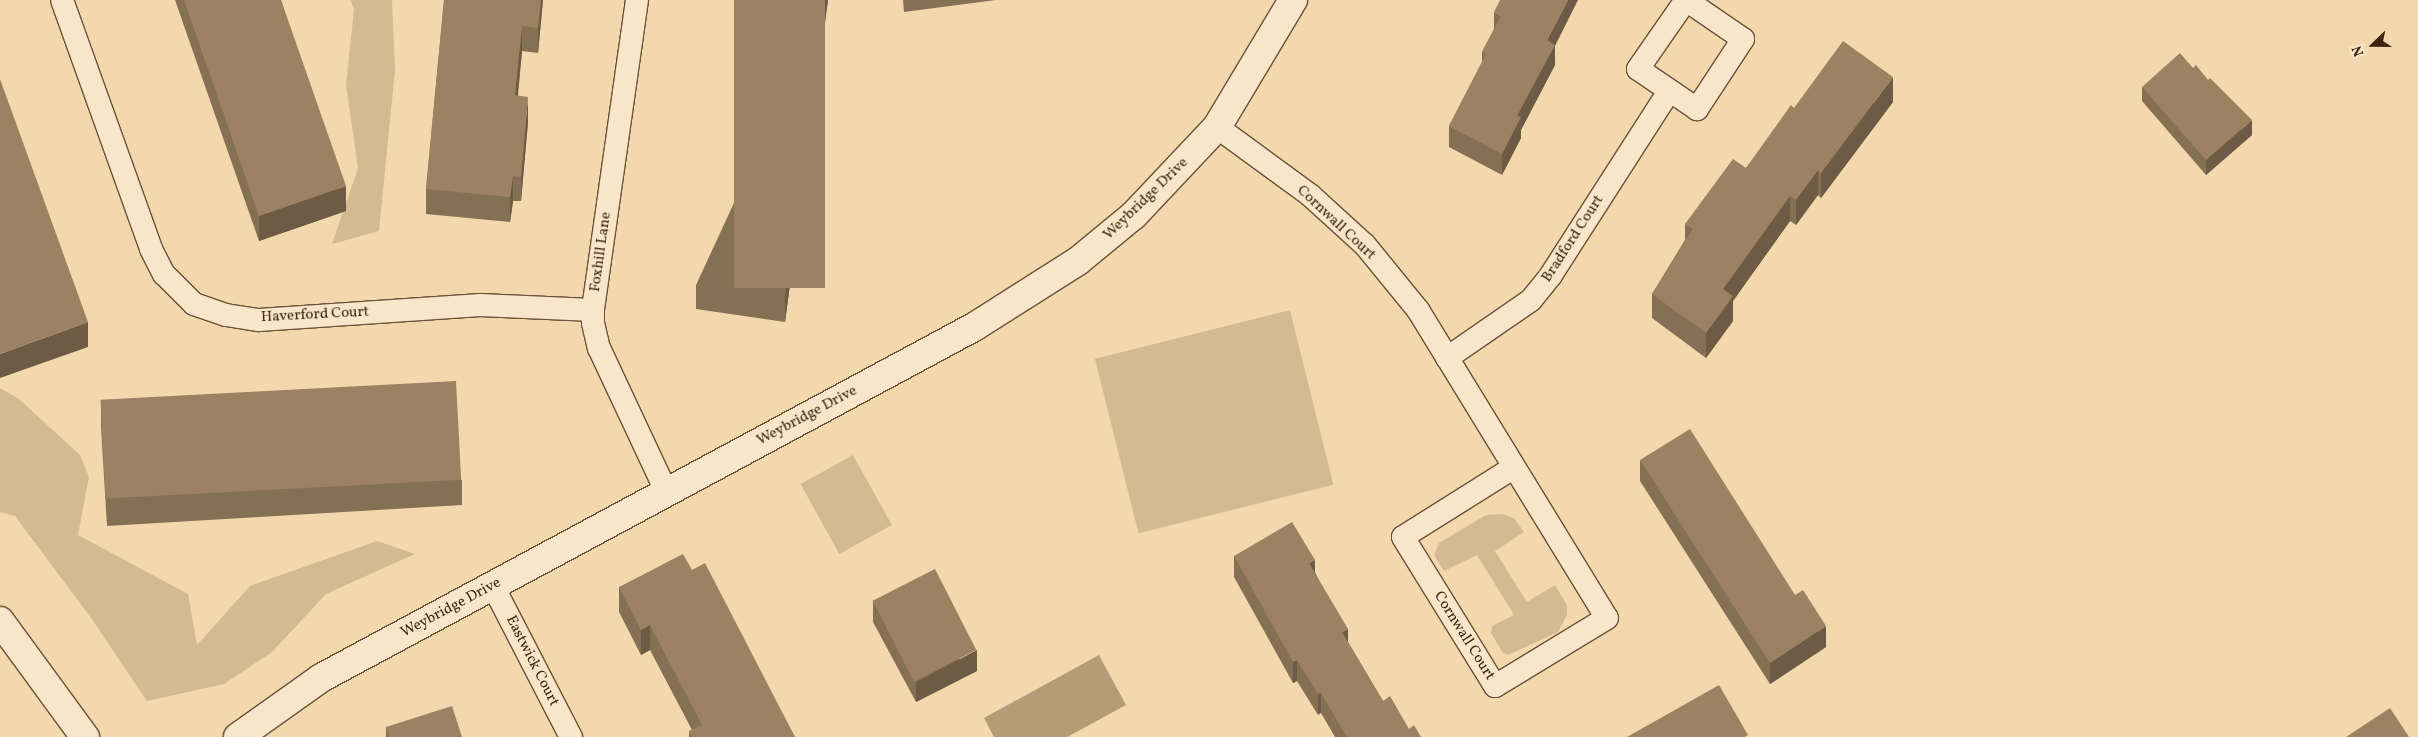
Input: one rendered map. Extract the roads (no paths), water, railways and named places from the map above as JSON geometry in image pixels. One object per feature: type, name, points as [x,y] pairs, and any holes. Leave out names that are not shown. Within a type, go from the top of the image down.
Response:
[{"type":"street","name":"Weybridge Drive","points":[[238,737],[321,678],[974,327],[1078,262],[1134,215],[1178,172],[1217,127],[1293,0]]},
{"type":"street","points":[[0,621],[85,737]]},
{"type":"lane","name":"Haverford Court","points":[[62,0],[151,249],[164,274],[194,304],[226,315],[259,320],[480,304],[593,310]]},
{"type":"lane","name":"Foxhill Lane","points":[[637,0],[593,310],[599,348],[666,491]]},
{"type":"lane","points":[[1686,0],[1743,39],[1697,109],[1669,91],[1638,69],[1686,0]]},
{"type":"lane","name":"Bradford Court","points":[[1447,358],[1531,300],[1551,275],[1669,91]]},
{"type":"lane","name":"Cornwall Court","points":[[1217,127],[1310,194],[1365,245],[1418,310],[1512,468],[1607,618],[1495,686],[1403,537],[1512,468]]},
{"type":"lane","name":"Eastwick Court","points":[[493,586],[571,737]]}]
